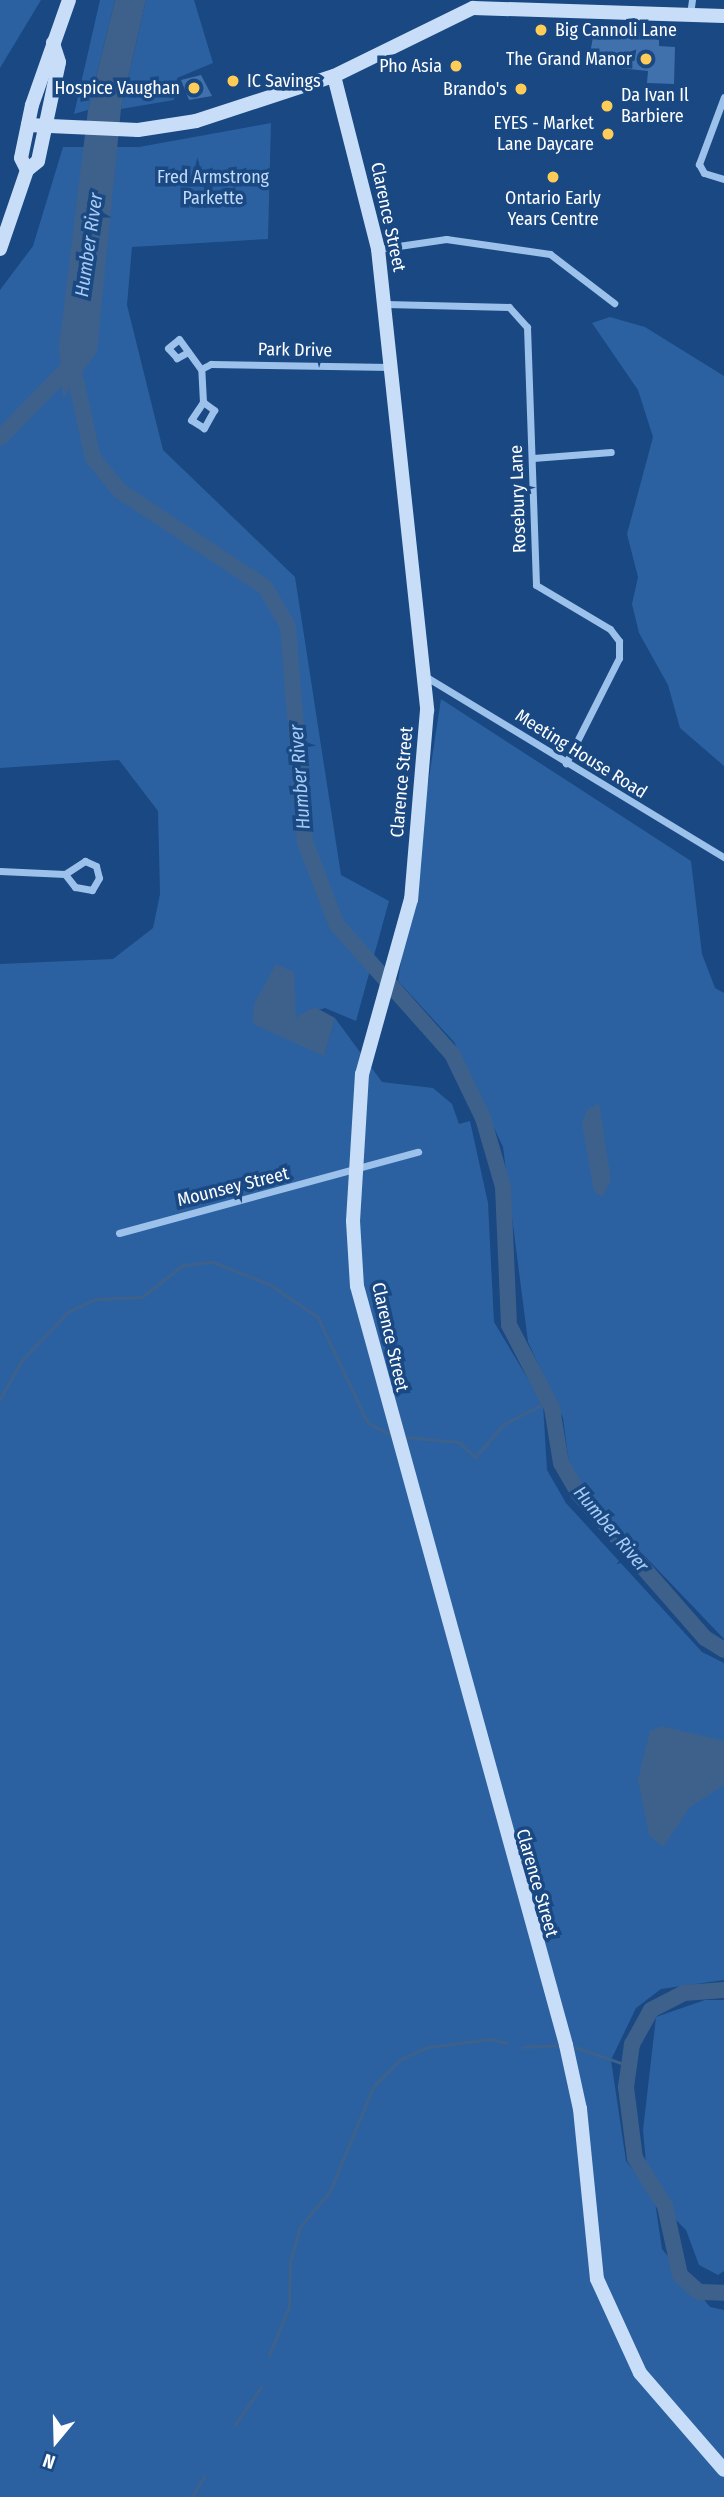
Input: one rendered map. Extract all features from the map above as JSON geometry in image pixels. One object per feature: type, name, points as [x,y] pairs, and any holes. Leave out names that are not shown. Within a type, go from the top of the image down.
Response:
[{"type":"street","points":[[27,170],[21,158],[28,125],[69,0]]},
{"type":"street","points":[[28,125],[70,131],[138,130],[196,121],[334,76],[473,8],[691,7],[724,16]]},
{"type":"street","points":[[0,249],[27,170],[37,161],[59,62],[53,43]]},
{"type":"street","name":"Clarence Street","points":[[334,76],[378,249],[424,675],[424,775],[411,899],[395,967],[362,1074],[353,1221],[363,1327],[566,2045],[580,2109],[597,2279],[639,2373],[724,2470]]},
{"type":"street","points":[[724,97],[699,164],[704,173],[724,179]]},
{"type":"street","points":[[378,249],[446,239],[550,254],[614,303]]},
{"type":"street","name":"Rosebury Lane","points":[[386,304],[509,307],[521,314],[533,458],[536,585],[610,629],[619,641],[619,658],[566,762]]},
{"type":"street","points":[[188,352],[201,369],[203,402]]},
{"type":"street","name":"Park Drive","points":[[201,369],[391,367]]},
{"type":"street","points":[[533,458],[611,452]]},
{"type":"street","name":"Meeting House Road","points":[[424,675],[724,857]]},
{"type":"street","points":[[0,871],[65,874],[85,861],[96,866],[99,878],[92,890],[75,887],[65,874]]},
{"type":"street","name":"Mounsey Street","points":[[119,1233],[356,1172],[418,1152]]},
{"type":"green space","points":[[0,0],[41,0],[0,68]]},
{"type":"green space","points":[[100,0],[115,0],[88,110],[74,114]]},
{"type":"green space","points":[[146,0],[194,0],[213,63],[177,78],[174,100],[121,109]]},
{"type":"green space","name":"Fred Armstrong Parkette","points":[[271,123],[268,239],[132,247],[127,305],[163,450],[295,577],[341,875],[389,901],[356,1021],[325,1008],[296,1017],[269,985],[324,1055],[335,1018],[382,1082],[433,1088],[452,1104],[459,1124],[470,1121],[488,1203],[494,1322],[543,1404],[547,1470],[566,1503],[702,1652],[724,1663],[724,1980],[661,1989],[636,2008],[611,2060],[626,2161],[654,2195],[662,2249],[710,2307],[724,2310],[724,2497],[0,2497],[0,964],[113,959],[153,928],[160,894],[158,811],[119,760],[0,768],[0,290],[33,246],[63,147],[139,147]]},
{"type":"green space","points":[[610,317],[645,327],[724,376],[724,766],[680,728],[668,685],[639,633],[632,604],[638,577],[627,534],[653,437],[638,390],[592,323]]},
{"type":"green space","points":[[441,699],[691,861],[702,954],[715,988],[724,993],[724,1639],[571,1479],[563,1418],[528,1342],[503,1147],[454,1042],[398,981]]},
{"type":"green space","points":[[705,2000],[724,2000],[724,2271],[718,2275],[699,2265],[686,2230],[670,2214],[646,2163],[643,2130],[656,2017]]},
{"type":"water","points":[[115,0],[146,0],[121,109],[97,352],[63,398],[59,347],[88,110]]},
{"type":"water","points":[[276,964],[294,972],[296,1017],[315,1007],[335,1018],[324,1056],[253,1024],[254,1004]]},
{"type":"water","points":[[599,1103],[611,1180],[602,1197],[594,1191],[582,1124],[587,1110]]},
{"type":"water","points":[[661,1726],[724,1741],[724,1785],[690,1807],[663,1847],[649,1835],[638,1779],[650,1731]]},
{"type":"building","name":"The Grand Manor","points":[[608,27],[659,35],[659,46],[675,47],[674,84],[647,83],[648,71],[588,65],[593,37],[606,40]]},
{"type":"building","name":"Hospice Vaughan","points":[[201,75],[212,96],[189,100],[181,80]]},
{"type":"waterway","name":"Humber River","points":[[72,362],[93,458],[120,491],[265,587],[288,626],[305,842],[337,925],[452,1054],[483,1118],[503,1187],[509,1325],[552,1408],[561,1463],[578,1493],[705,1638],[724,1650]]},
{"type":"waterway","points":[[0,438],[72,364]]},
{"type":"waterway","points":[[0,1399],[22,1360],[68,1312],[96,1299],[142,1297],[183,1265],[213,1262],[271,1285],[318,1317],[368,1423],[394,1436]]},
{"type":"waterway","points":[[404,1437],[459,1442],[475,1457],[504,1424],[549,1401]]},
{"type":"waterway","name":"Humber River","points":[[724,1990],[684,1993],[651,2010],[632,2044],[626,2087],[635,2158],[665,2206],[680,2275],[699,2292],[724,2293]]},
{"type":"waterway","points":[[269,2355],[289,2307],[290,2262],[300,2227],[330,2191],[373,2087],[401,2059],[428,2047],[491,2039],[507,2043]]},
{"type":"waterway","points":[[523,2047],[557,2045]]},
{"type":"waterway","points":[[575,2047],[627,2065]]},
{"type":"waterway","points":[[235,2425],[261,2387]]},
{"type":"waterway","points":[[192,2497],[204,2476]]},
{"type":"place","name":"Big Cannoli Lane","points":[[541,30]]},
{"type":"place","name":"The Grand Manor","points":[[646,59]]},
{"type":"place","name":"Pho Asia","points":[[456,66]]},
{"type":"place","name":"IC Savings","points":[[233,81]]},
{"type":"place","name":"Hospice Vaughan","points":[[194,88]]},
{"type":"place","name":"Brando's","points":[[521,89]]},
{"type":"place","name":"Da Ivan Il Barbiere","points":[[607,106]]},
{"type":"place","name":"EYES - Market Lane Daycare","points":[[608,134]]},
{"type":"place","name":"Ontario Early Years Centre","points":[[553,177]]}]
